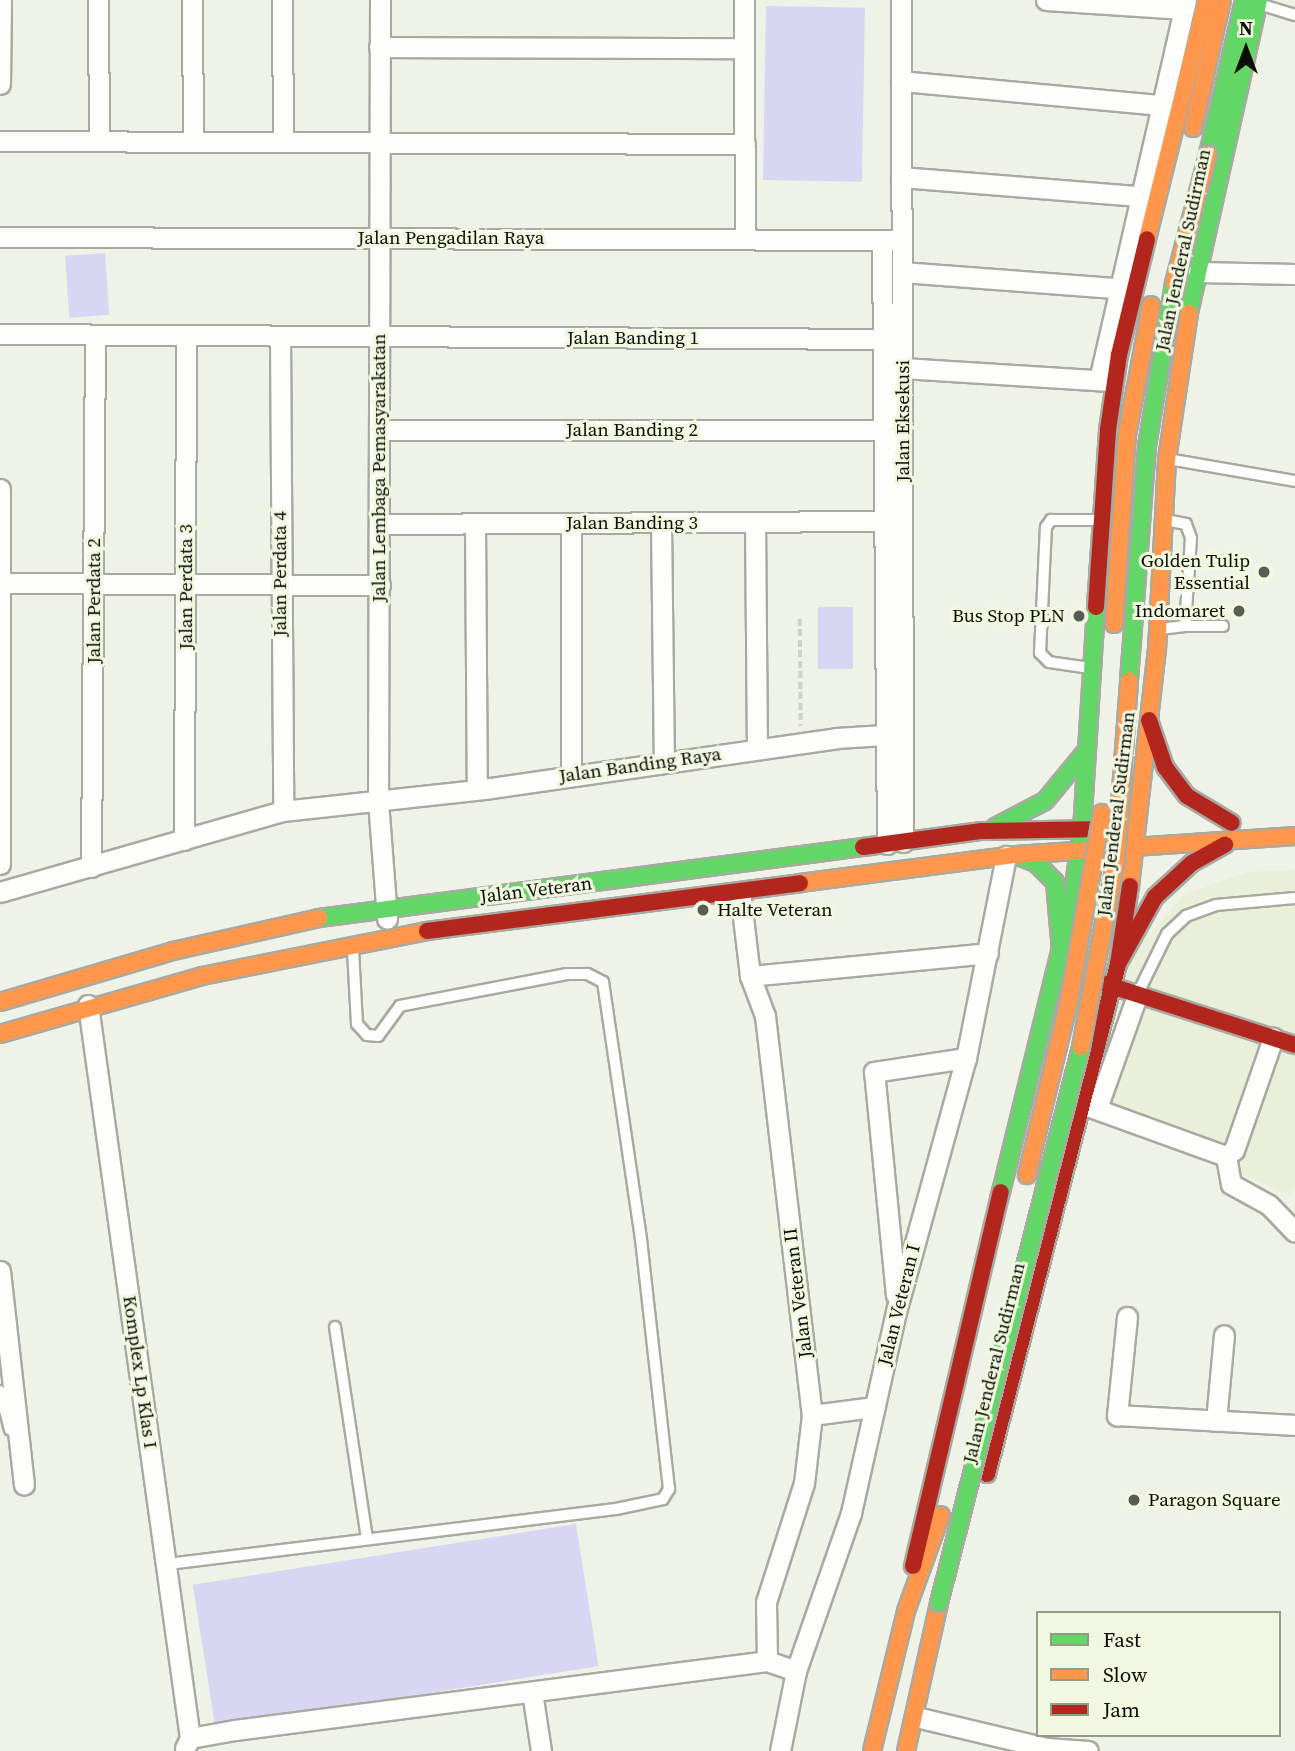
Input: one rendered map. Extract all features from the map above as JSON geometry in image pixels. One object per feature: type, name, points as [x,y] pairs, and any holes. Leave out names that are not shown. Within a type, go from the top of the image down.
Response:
[{"type":"main road","name":"Jalan Jenderal Sudirman","points":[[872,1751],[908,1605],[927,1491],[1057,971],[1082,830],[1108,381],[1181,61],[1206,0]]},
{"type":"main road","name":"Jalan Jenderal Sudirman","points":[[1188,149],[1222,0]]},
{"type":"main road","name":"Jalan Jenderal Sudirman","points":[[906,1751],[916,1717],[937,1610],[1087,1022],[1117,845],[1147,446],[1172,292],[1208,154],[1254,1]]},
{"type":"main road","name":"Jalan Jenderal Sudirman","points":[[937,1610],[974,1522],[1089,1106],[1118,964],[1136,848],[1145,827],[1149,720],[1157,650],[1167,459],[1198,272],[1254,1]]},
{"type":"main road","name":"Jalan Jenderal Sudirman","points":[[1114,636],[1127,435],[1155,286],[1166,243]]},
{"type":"main road","points":[[1094,647],[1107,663],[1119,666],[1141,662],[1157,650]]},
{"type":"main road","name":"Jalan Jenderal Sudirman","points":[[1024,1190],[1068,1006],[1100,831],[1112,664]]},
{"type":"main road","points":[[1149,720],[1166,767],[1187,796],[1238,822],[1205,824]]},
{"type":"main road","points":[[982,831],[1009,822],[1045,801],[1087,750]]},
{"type":"main road","name":"Jalan Veteran","points":[[0,1002],[264,928],[385,908],[982,831],[1145,827]]},
{"type":"main road","points":[[1118,964],[1131,933],[1174,878],[1217,847],[1246,840],[1295,836]]},
{"type":"main road","name":"Jalan Veteran","points":[[0,1034],[88,1005],[389,936],[670,902],[1011,856],[1246,840]]},
{"type":"main road","points":[[1011,856],[1036,863],[1055,882],[1061,950]]},
{"type":"main road","points":[[665,874],[670,902]]},
{"type":"main road","points":[[1057,971],[1138,993],[1295,1045]]},
{"type":"main road","name":"Jalan Jenderal Sudirman","points":[[908,1605],[942,1515],[970,1401]]},
{"type":"street","points":[[0,83],[1,0]]},
{"type":"street","points":[[98,0],[99,139]]},
{"type":"street","points":[[192,0],[193,138]]},
{"type":"street","points":[[282,0],[283,140]]},
{"type":"street","name":"Jalan Lembaga Pemasyarakatan","points":[[380,0],[378,801],[389,936]]},
{"type":"street","points":[[744,0],[745,239]]},
{"type":"street","name":"Jalan Eksekusi","points":[[895,843],[884,521],[885,339],[892,240],[901,177],[901,0]]},
{"type":"street","points":[[904,368],[1108,381],[1117,288],[1160,105],[1181,61],[1185,5],[1046,0]]},
{"type":"street","points":[[379,47],[743,48]]},
{"type":"street","points":[[901,81],[1160,105]]},
{"type":"street","points":[[0,141],[193,138],[745,144]]},
{"type":"street","points":[[901,177],[1138,196]]},
{"type":"street","name":"Jalan Pengadilan Raya","points":[[0,237],[892,240]]},
{"type":"street","name":"Jalan Eksekusi","points":[[892,240],[902,272],[904,368],[892,733]]},
{"type":"street","points":[[902,272],[1117,288]]},
{"type":"street","points":[[1198,272],[1295,274]]},
{"type":"street","name":"Jalan Banding 1","points":[[0,334],[885,339]]},
{"type":"street","name":"Jalan Perdata 2","points":[[91,867],[94,335]]},
{"type":"street","name":"Jalan Perdata 3","points":[[184,839],[186,335]]},
{"type":"street","name":"Jalan Perdata 4","points":[[281,336],[279,582],[283,811]]},
{"type":"street","name":"Jalan Banding 2","points":[[379,430],[885,430]]},
{"type":"street","points":[[0,489],[0,864]]},
{"type":"street","name":"Jalan Banding 3","points":[[380,524],[884,521]]},
{"type":"street","points":[[755,522],[757,748]]},
{"type":"street","points":[[660,523],[664,762]]},
{"type":"street","points":[[475,524],[477,789]]},
{"type":"street","points":[[571,524],[571,775]]},
{"type":"street","points":[[0,583],[279,582],[380,585]]},
{"type":"street","name":"Jalan Banding Raya","points":[[0,892],[283,811],[477,789],[757,748],[892,733]]},
{"type":"street","name":"Jalan Veteran I","points":[[780,1751],[796,1671],[850,1513],[897,1308],[966,1058],[1011,856]]},
{"type":"street","name":"Jalan Veteran II","points":[[740,892],[750,976],[765,1016],[812,1415],[804,1483],[766,1602],[767,1661]]},
{"type":"street","points":[[750,976],[988,953]]},
{"type":"street","points":[[1138,993],[1089,1106],[1226,1156]]},
{"type":"street","name":"Komplex Lp Klas I","points":[[88,1005],[168,1564],[186,1745]]},
{"type":"street","points":[[1226,1156],[1234,1150],[1273,1038]]},
{"type":"street","points":[[897,1308],[874,1072],[966,1058]]},
{"type":"street","points":[[1226,1156],[1231,1184],[1269,1205],[1295,1232]]},
{"type":"street","points":[[0,1271],[24,1485]]},
{"type":"street","points":[[1127,1317],[1116,1415],[1295,1425]]},
{"type":"street","points":[[1216,1421],[1224,1335]]},
{"type":"street","points":[[812,1415],[874,1407]]},
{"type":"street","points":[[186,1745],[532,1692],[767,1661],[796,1671]]},
{"type":"street","points":[[532,1692],[541,1751]]},
{"type":"street","points":[[916,1717],[1049,1750],[1088,1751]]},
{"type":"lane","points":[[1254,1],[1295,15]]},
{"type":"lane","points":[[1167,459],[1295,481]]},
{"type":"lane","points":[[1093,668],[1049,662],[1040,653],[1046,527],[1051,520],[1102,520]]},
{"type":"lane","points":[[1164,520],[1186,524],[1191,538],[1185,626]]},
{"type":"lane","points":[[1157,630],[1185,626],[1223,626]]},
{"type":"lane","points":[[1138,993],[1167,934],[1186,916],[1216,905],[1295,898]]},
{"type":"lane","points":[[168,1564],[616,1509],[663,1499],[669,1489],[641,1239],[603,982],[587,974],[567,974],[400,1006],[378,1036],[367,1035],[357,1024],[353,943]]},
{"type":"lane","points":[[335,1326],[368,1539]]},
{"type":"lane","points":[[0,1391],[10,1430],[21,1450]]},
{"type":"path","points":[[800,619],[802,742]]},
{"type":"shaded area","points":[[766,6],[865,8],[862,182],[763,180]]},
{"type":"shaded area","points":[[105,253],[109,315],[69,318],[65,256]]},
{"type":"shaded area","points":[[818,607],[853,607],[853,669],[818,669]]},
{"type":"shaded area","points":[[1295,870],[1295,1181],[1290,1195],[1086,1107],[1133,952],[1185,894],[1248,872]]},
{"type":"shaded area","points":[[576,1524],[599,1666],[215,1727],[193,1585]]},
{"type":"traffic: fast","points":[[1208,154],[1244,0]]},
{"type":"traffic: fast","points":[[1189,313],[1259,0]]},
{"type":"traffic: fast","points":[[1129,680],[1147,446],[1174,283]]},
{"type":"traffic: fast","points":[[1001,1192],[1071,906],[1082,830],[1096,607]]},
{"type":"traffic: fast","points":[[995,827],[1045,801],[1087,750]]},
{"type":"traffic: fast","points":[[319,918],[863,847]]},
{"type":"traffic: fast","points":[[1016,855],[1036,863],[1055,882],[1061,950]]},
{"type":"traffic: fast","points":[[939,1603],[1081,1047]]},
{"type":"traffic: slow","points":[[1147,239],[1206,0]]},
{"type":"traffic: slow","points":[[1193,128],[1222,0]]},
{"type":"traffic: slow","points":[[1174,283],[1208,154]]},
{"type":"traffic: slow","points":[[1114,624],[1127,435],[1151,305]]},
{"type":"traffic: slow","points":[[1130,886],[1157,650],[1167,459],[1189,313]]},
{"type":"traffic: slow","points":[[1081,1047],[1116,859],[1129,680]]},
{"type":"traffic: slow","points":[[1027,1175],[1068,1006],[1102,813]]},
{"type":"traffic: slow","points":[[800,883],[1016,855],[1295,836]]},
{"type":"traffic: slow","points":[[0,1002],[173,951],[319,918]]},
{"type":"traffic: slow","points":[[0,1034],[202,976],[427,931]]},
{"type":"traffic: slow","points":[[872,1751],[906,1611],[941,1515]]},
{"type":"traffic: slow","points":[[906,1751],[939,1603]]},
{"type":"traffic: jam","points":[[1096,607],[1108,430],[1119,355],[1147,239]]},
{"type":"traffic: jam","points":[[1149,720],[1165,767],[1187,796],[1232,823]]},
{"type":"traffic: jam","points":[[863,847],[982,831],[1106,829]]},
{"type":"traffic: jam","points":[[1118,964],[1155,897],[1192,863],[1225,845]]},
{"type":"traffic: jam","points":[[427,931],[800,883]]},
{"type":"traffic: jam","points":[[987,1474],[1118,964],[1130,886]]},
{"type":"traffic: jam","points":[[1096,981],[1295,1045]]},
{"type":"traffic: jam","points":[[913,1566],[1001,1192]]},
{"type":"place","name":"Golden Tulip Essential","points":[[1264,572]]},
{"type":"place","name":"Indomaret","points":[[1239,611]]},
{"type":"place","name":"Bus Stop PLN","points":[[1079,616]]},
{"type":"place","name":"Halte Veteran","points":[[703,910]]},
{"type":"place","name":"Paragon Square","points":[[1134,1500]]}]
